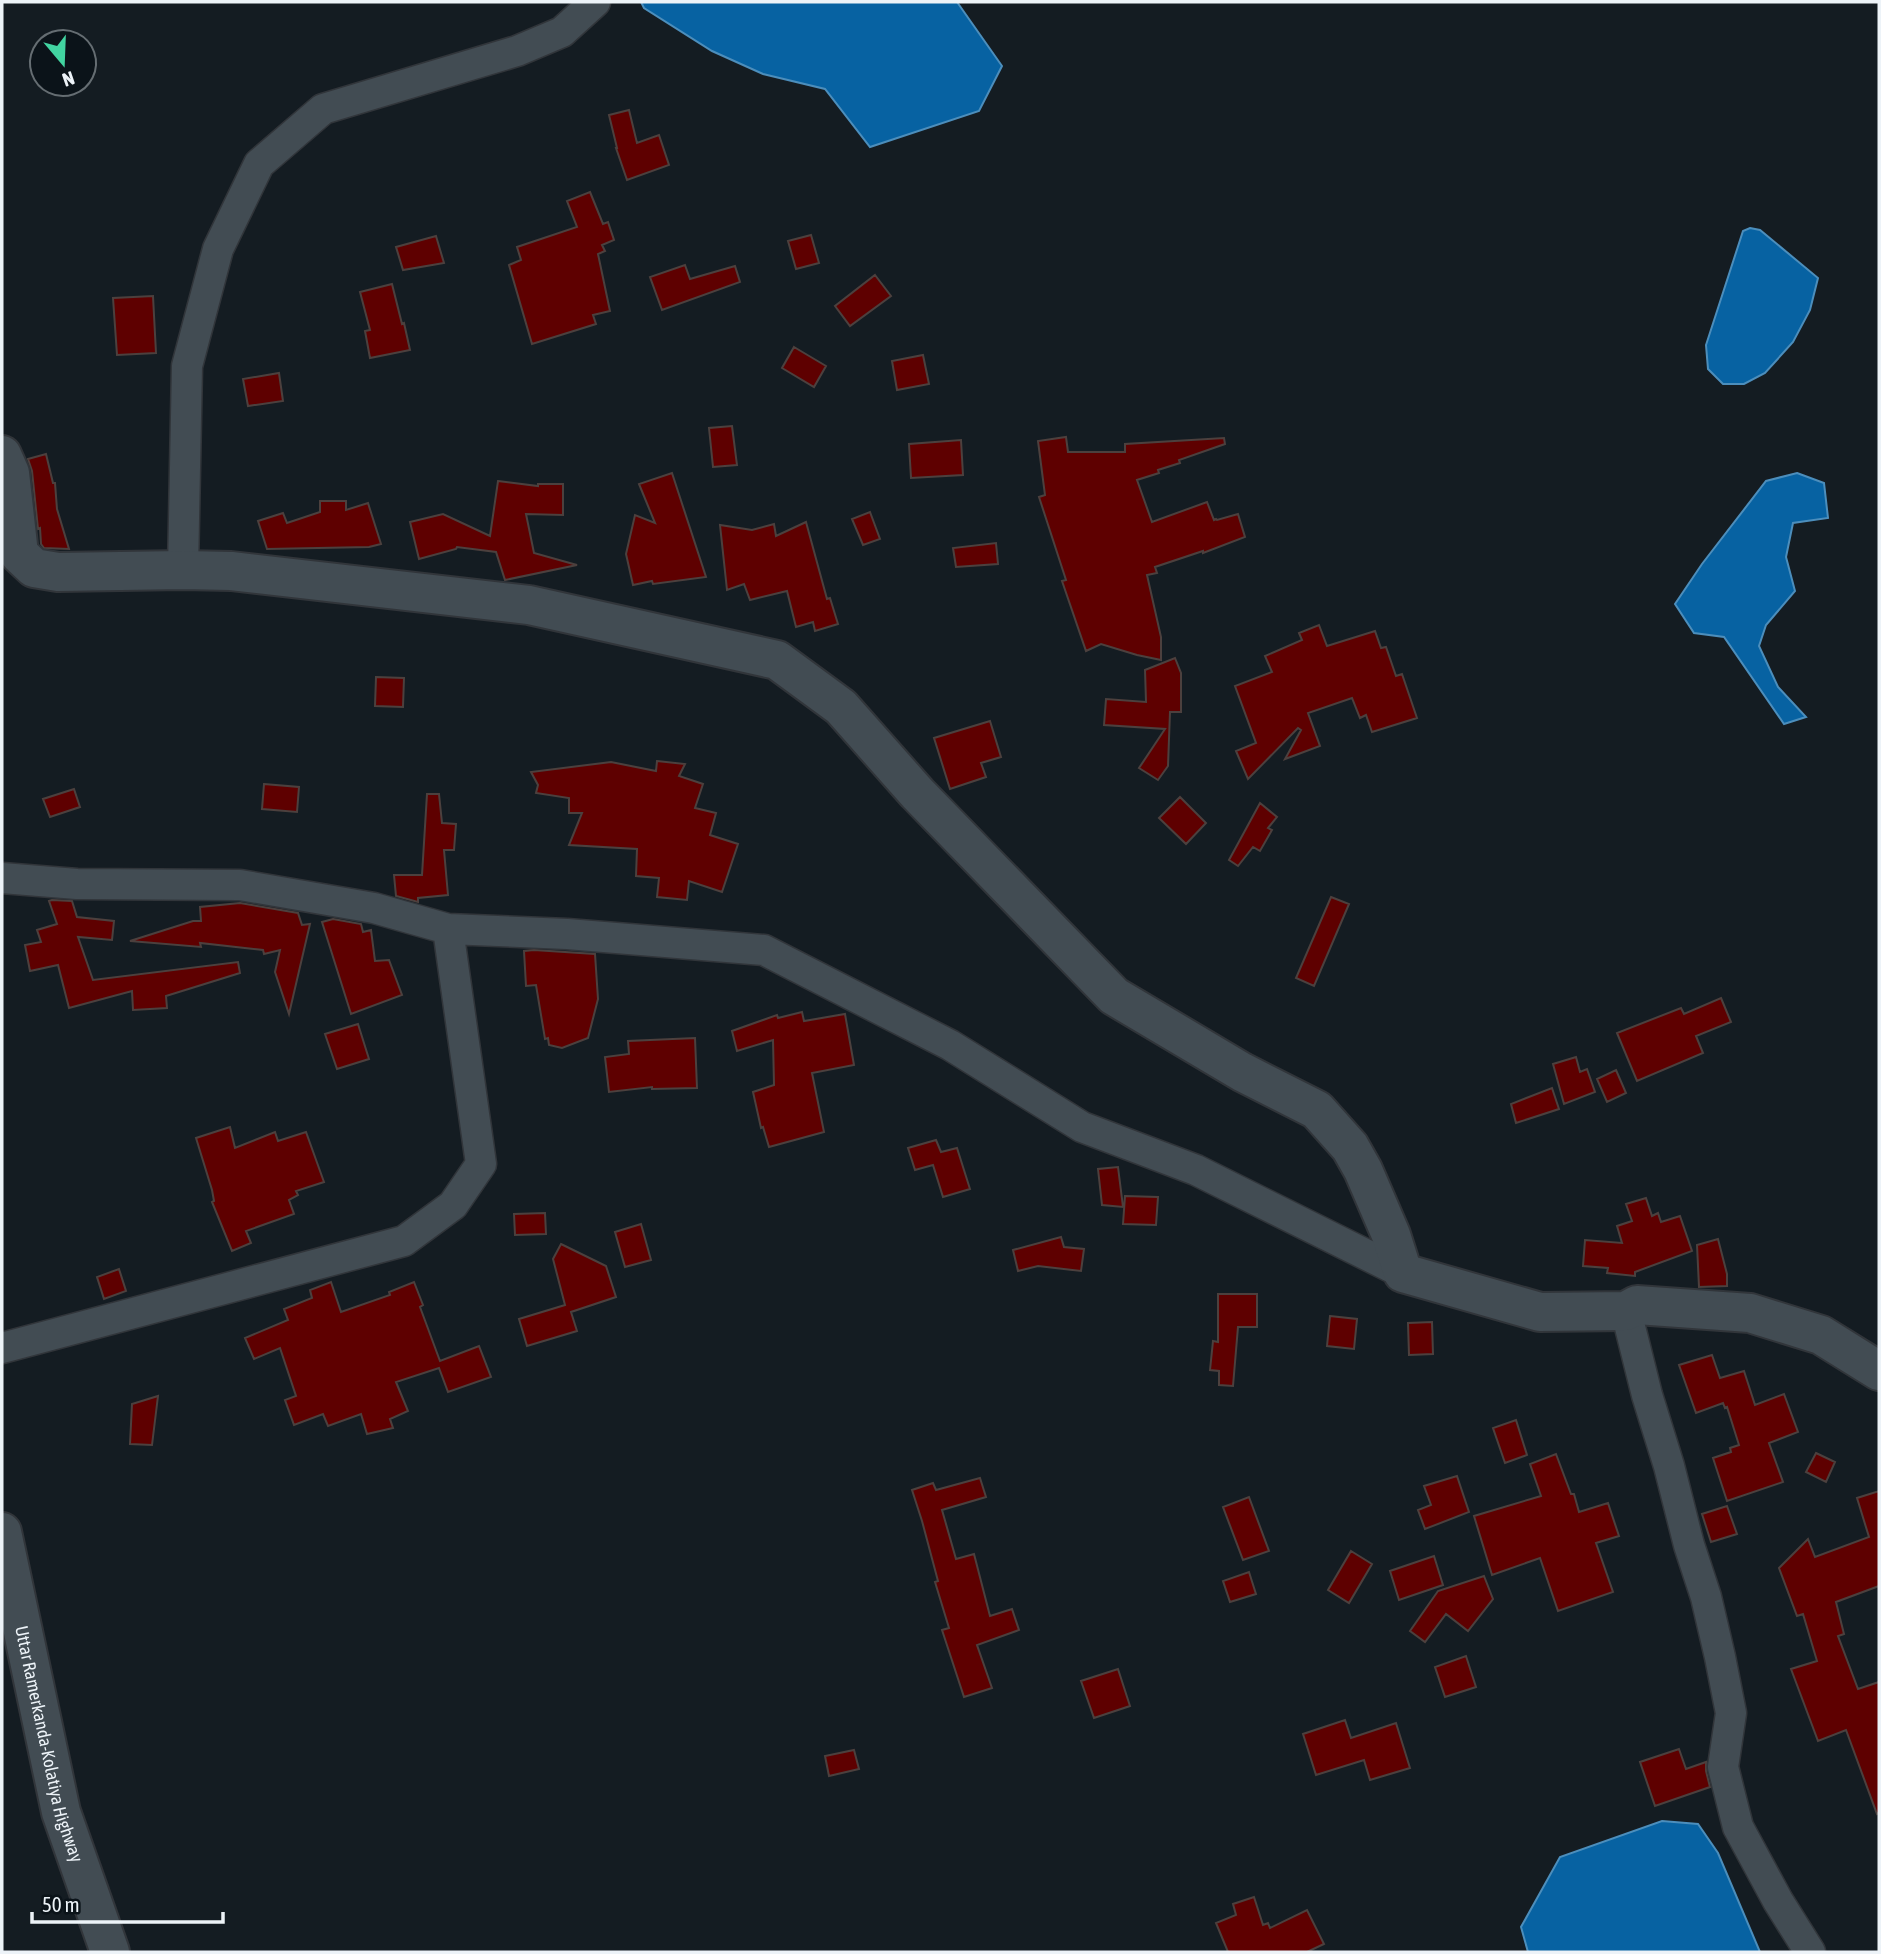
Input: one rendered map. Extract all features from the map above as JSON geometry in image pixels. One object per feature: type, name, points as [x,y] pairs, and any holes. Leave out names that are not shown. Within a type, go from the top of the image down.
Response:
[{"type":"main road","points":[[2,455],[9,473],[19,554],[34,568],[58,572],[231,571],[529,605],[776,660],[841,707],[917,793],[1114,996],[1242,1072],[1317,1110],[1350,1147],[1363,1170],[1391,1235],[1403,1273],[1540,1311],[1626,1311],[1637,1305],[1750,1313],[1821,1335],[1879,1371]]},
{"type":"main road","name":"Uttar Ramerkanda-Kolatiya Highway","points":[[2,1532],[61,1812],[110,1952]]},
{"type":"street","points":[[183,570],[187,366],[218,249],[259,164],[323,109],[517,51],[562,32],[595,2]]},
{"type":"street","points":[[2,878],[78,884],[240,885],[374,908],[448,929],[567,934],[764,950],[950,1045],[1082,1126],[1196,1170],[1403,1273]]},
{"type":"street","points":[[2,1348],[404,1241],[453,1205],[481,1164],[448,929]]},
{"type":"street","points":[[1626,1311],[1647,1395],[1706,1597],[1720,1657],[1731,1713],[1723,1767],[1738,1826],[1778,1901],[1810,1952]]},
{"type":"water","points":[[641,2],[957,2],[1002,66],[979,111],[870,147],[825,89],[763,74],[712,51],[644,8]]},
{"type":"water","points":[[1750,228],[1760,230],[1818,278],[1810,310],[1793,342],[1765,373],[1744,384],[1723,384],[1708,369],[1706,345],[1743,231]]},
{"type":"water","points":[[1797,473],[1824,483],[1828,518],[1793,523],[1786,557],[1795,591],[1766,625],[1759,646],[1778,687],[1806,717],[1784,724],[1724,637],[1694,633],[1675,604],[1766,481]]},
{"type":"water","points":[[1662,1821],[1698,1824],[1718,1853],[1760,1952],[1528,1952],[1521,1927],[1560,1857]]},
{"type":"building","points":[[629,110],[637,143],[659,135],[669,165],[627,180],[609,115]]},
{"type":"building","points":[[590,192],[603,224],[608,222],[614,240],[602,245],[605,251],[598,254],[610,311],[593,315],[596,324],[532,344],[509,265],[521,260],[517,247],[577,227],[567,201]]},
{"type":"building","points":[[811,235],[819,263],[796,269],[788,241]]},
{"type":"building","points":[[436,236],[444,263],[403,270],[396,247]]},
{"type":"building","points":[[685,265],[690,279],[735,266],[740,282],[662,310],[650,277]]},
{"type":"building","points":[[875,275],[891,296],[850,326],[835,306]]},
{"type":"building","points":[[392,284],[410,350],[370,358],[365,331],[370,330],[360,292]]},
{"type":"building","points":[[153,296],[156,353],[117,355],[113,298]]},
{"type":"building","points":[[794,347],[826,366],[814,387],[782,368]]},
{"type":"building","points":[[923,355],[929,384],[897,390],[892,361]]},
{"type":"building","points":[[279,373],[283,401],[248,406],[243,379]]},
{"type":"building","points":[[732,426],[737,465],[713,467],[709,428]]},
{"type":"building","points":[[1066,437],[1068,452],[1125,452],[1125,444],[1224,438],[1225,444],[1179,460],[1180,463],[1158,470],[1159,473],[1137,480],[1152,522],[1207,502],[1214,520],[1238,514],[1245,537],[1155,567],[1157,573],[1147,575],[1161,637],[1161,660],[1101,644],[1086,651],[1062,581],[1066,580],[1039,497],[1045,495],[1038,441]]},
{"type":"building","points":[[961,440],[963,475],[911,478],[909,444]]},
{"type":"building","points":[[46,454],[55,483],[57,509],[69,549],[44,548],[41,544],[32,471],[28,459]]},
{"type":"building","points":[[672,473],[706,577],[633,585],[626,554],[635,515],[655,523],[639,484]]},
{"type":"building","points":[[498,481],[538,486],[563,484],[563,515],[526,514],[534,553],[577,565],[505,580],[496,552],[457,547],[419,559],[410,522],[443,514],[490,536]]},
{"type":"building","points":[[320,501],[346,501],[346,510],[368,503],[381,544],[369,547],[267,549],[258,521],[283,513],[287,523],[320,512]]},
{"type":"building","points":[[870,512],[880,539],[863,545],[852,519]]},
{"type":"building","points":[[806,522],[827,599],[830,598],[838,624],[815,631],[813,622],[796,627],[787,591],[750,600],[744,584],[727,590],[720,525],[752,530],[774,524],[776,536]]},
{"type":"building","points":[[996,543],[998,564],[956,567],[953,548]]},
{"type":"building","points":[[1319,625],[1327,646],[1375,631],[1381,648],[1386,647],[1396,676],[1402,674],[1417,718],[1372,732],[1366,715],[1360,718],[1352,698],[1308,713],[1320,746],[1285,759],[1301,730],[1298,728],[1248,779],[1236,751],[1256,743],[1235,686],[1272,672],[1265,656],[1302,640],[1299,633]]},
{"type":"building","points":[[1175,658],[1181,673],[1181,712],[1170,712],[1168,766],[1158,780],[1139,768],[1165,729],[1104,725],[1106,699],[1146,702],[1145,670]]},
{"type":"building","points":[[376,677],[404,678],[403,707],[375,706]]},
{"type":"building","points":[[990,721],[1001,757],[981,763],[986,777],[950,789],[934,738]]},
{"type":"building","points":[[657,761],[685,764],[679,776],[703,784],[695,808],[716,813],[710,835],[738,844],[722,892],[689,881],[687,900],[657,897],[659,878],[636,876],[637,849],[569,845],[582,813],[569,813],[569,798],[536,793],[538,785],[531,772],[611,762],[656,771]]},
{"type":"building","points":[[264,784],[299,787],[297,812],[262,809]]},
{"type":"building","points":[[74,789],[80,807],[50,817],[43,799]]},
{"type":"building","points":[[427,794],[439,794],[442,823],[456,824],[454,850],[444,850],[448,895],[418,898],[418,902],[396,896],[394,875],[422,875]]},
{"type":"building","points":[[1180,797],[1206,823],[1186,844],[1159,818]]},
{"type":"building","points":[[1260,803],[1277,817],[1268,828],[1272,830],[1260,851],[1253,847],[1238,866],[1229,860]]},
{"type":"building","points":[[1331,897],[1349,904],[1314,986],[1296,978]]},
{"type":"building","points":[[49,901],[72,901],[77,917],[114,921],[112,940],[78,937],[93,980],[238,962],[240,973],[166,996],[167,1008],[133,1010],[132,991],[69,1008],[58,965],[30,971],[25,945],[41,942],[37,930],[57,924]]},
{"type":"building","points":[[240,903],[298,913],[302,925],[310,924],[289,1014],[275,972],[280,950],[264,954],[263,950],[200,943],[201,947],[130,941],[193,921],[201,921],[200,907]]},
{"type":"building","points":[[333,919],[361,924],[363,932],[371,930],[375,961],[389,960],[402,995],[351,1014],[322,922]]},
{"type":"building","points":[[524,951],[595,954],[598,999],[588,1038],[562,1048],[549,1045],[548,1038],[545,1039],[536,985],[526,986]]},
{"type":"building","points":[[1721,998],[1731,1022],[1696,1036],[1703,1053],[1637,1081],[1617,1033],[1681,1008],[1684,1014]]},
{"type":"building","points":[[802,1012],[804,1021],[845,1014],[854,1065],[812,1073],[824,1132],[769,1147],[763,1127],[761,1128],[753,1092],[774,1085],[773,1040],[737,1051],[732,1031],[777,1015],[778,1018]]},
{"type":"building","points":[[358,1024],[369,1059],[337,1069],[325,1034]]},
{"type":"building","points":[[695,1038],[697,1088],[652,1087],[609,1092],[605,1057],[629,1054],[628,1041]]},
{"type":"building","points":[[1576,1057],[1580,1072],[1587,1069],[1595,1092],[1564,1104],[1553,1064]]},
{"type":"building","points":[[1616,1070],[1626,1093],[1607,1102],[1597,1079]]},
{"type":"building","points":[[1552,1088],[1559,1109],[1516,1123],[1511,1104]]},
{"type":"building","points":[[230,1127],[235,1148],[275,1132],[278,1141],[306,1132],[324,1182],[296,1191],[298,1195],[289,1200],[294,1214],[246,1231],[251,1243],[232,1251],[212,1202],[212,1190],[196,1138]]},
{"type":"building","points":[[936,1140],[941,1152],[957,1148],[970,1189],[943,1197],[933,1165],[915,1170],[908,1148]]},
{"type":"building","points":[[1118,1167],[1123,1207],[1102,1205],[1098,1169]]},
{"type":"building","points":[[1125,1196],[1158,1197],[1156,1225],[1123,1224]]},
{"type":"building","points":[[1646,1198],[1652,1216],[1658,1213],[1661,1222],[1680,1216],[1692,1251],[1635,1272],[1635,1276],[1607,1273],[1608,1268],[1583,1266],[1585,1240],[1622,1243],[1617,1226],[1632,1221],[1626,1204]]},
{"type":"building","points":[[545,1213],[546,1234],[515,1235],[514,1214]]},
{"type":"building","points":[[641,1224],[651,1260],[625,1267],[615,1232]]},
{"type":"building","points":[[1061,1237],[1064,1247],[1084,1249],[1081,1271],[1038,1266],[1018,1271],[1013,1250]]},
{"type":"building","points":[[1718,1239],[1727,1274],[1727,1286],[1699,1287],[1697,1245]]},
{"type":"building","points":[[561,1244],[606,1266],[616,1297],[571,1312],[577,1331],[527,1346],[519,1319],[565,1305],[553,1259]]},
{"type":"building","points":[[119,1269],[126,1291],[104,1299],[97,1277]]},
{"type":"building","points":[[331,1282],[341,1312],[390,1295],[389,1292],[414,1282],[423,1305],[420,1307],[440,1361],[479,1346],[491,1377],[448,1392],[439,1368],[396,1382],[408,1411],[390,1419],[393,1428],[367,1434],[361,1414],[328,1426],[323,1414],[294,1425],[285,1400],[296,1396],[280,1348],[254,1359],[245,1338],[288,1320],[284,1309],[312,1298],[310,1290]]},
{"type":"building","points":[[1218,1294],[1257,1294],[1257,1327],[1238,1327],[1233,1386],[1219,1385],[1219,1371],[1210,1370],[1213,1341],[1218,1342]]},
{"type":"building","points":[[1330,1316],[1357,1319],[1354,1349],[1327,1346]]},
{"type":"building","points":[[1432,1322],[1433,1354],[1409,1355],[1408,1323]]},
{"type":"building","points":[[1712,1355],[1720,1378],[1744,1371],[1755,1405],[1784,1394],[1798,1432],[1769,1443],[1783,1482],[1727,1501],[1713,1458],[1731,1452],[1730,1448],[1739,1445],[1727,1407],[1725,1408],[1723,1403],[1696,1413],[1679,1365]]},
{"type":"building","points":[[158,1396],[152,1445],[130,1444],[132,1404]]},
{"type":"building","points":[[1516,1420],[1527,1455],[1505,1463],[1493,1428]]},
{"type":"building","points":[[1816,1453],[1835,1462],[1826,1482],[1806,1472]]},
{"type":"building","points":[[1556,1454],[1579,1512],[1608,1503],[1619,1536],[1596,1543],[1613,1592],[1558,1611],[1540,1558],[1492,1575],[1474,1516],[1541,1496],[1530,1464]]},
{"type":"building","points":[[1457,1476],[1469,1512],[1425,1529],[1418,1510],[1431,1505],[1424,1486]]},
{"type":"building","points":[[980,1478],[986,1497],[942,1510],[956,1559],[974,1554],[990,1616],[1012,1609],[1019,1630],[977,1645],[992,1688],[964,1697],[942,1630],[949,1628],[912,1490],[933,1483],[936,1490]]},
{"type":"building","points":[[1879,1491],[1879,1586],[1836,1602],[1844,1634],[1838,1636],[1858,1689],[1879,1682],[1877,1814],[1846,1730],[1818,1741],[1791,1669],[1817,1661],[1803,1614],[1797,1616],[1779,1568],[1808,1539],[1815,1557],[1869,1537],[1857,1498]]},
{"type":"building","points":[[1249,1497],[1269,1551],[1243,1560],[1223,1507]]},
{"type":"building","points":[[1727,1506],[1737,1534],[1711,1542],[1702,1514]]},
{"type":"building","points":[[1351,1551],[1372,1564],[1349,1603],[1328,1590]]},
{"type":"building","points":[[1434,1556],[1443,1585],[1399,1600],[1390,1571]]},
{"type":"building","points":[[1249,1572],[1256,1594],[1230,1602],[1223,1581]]},
{"type":"building","points":[[1484,1576],[1493,1599],[1468,1631],[1446,1614],[1425,1642],[1410,1631],[1438,1591]]},
{"type":"building","points":[[1466,1656],[1476,1687],[1445,1697],[1435,1667]]},
{"type":"building","points":[[1118,1669],[1130,1706],[1094,1718],[1081,1681]]},
{"type":"building","points":[[1345,1720],[1351,1738],[1396,1723],[1410,1768],[1370,1780],[1364,1760],[1316,1775],[1303,1734]]},
{"type":"building","points":[[1679,1749],[1686,1769],[1706,1762],[1710,1787],[1655,1806],[1640,1762]]},
{"type":"building","points":[[854,1750],[859,1769],[829,1776],[825,1756]]},
{"type":"building","points":[[1254,1897],[1263,1925],[1268,1923],[1270,1928],[1307,1910],[1324,1944],[1307,1952],[1228,1952],[1216,1923],[1236,1915],[1233,1904]]}]
